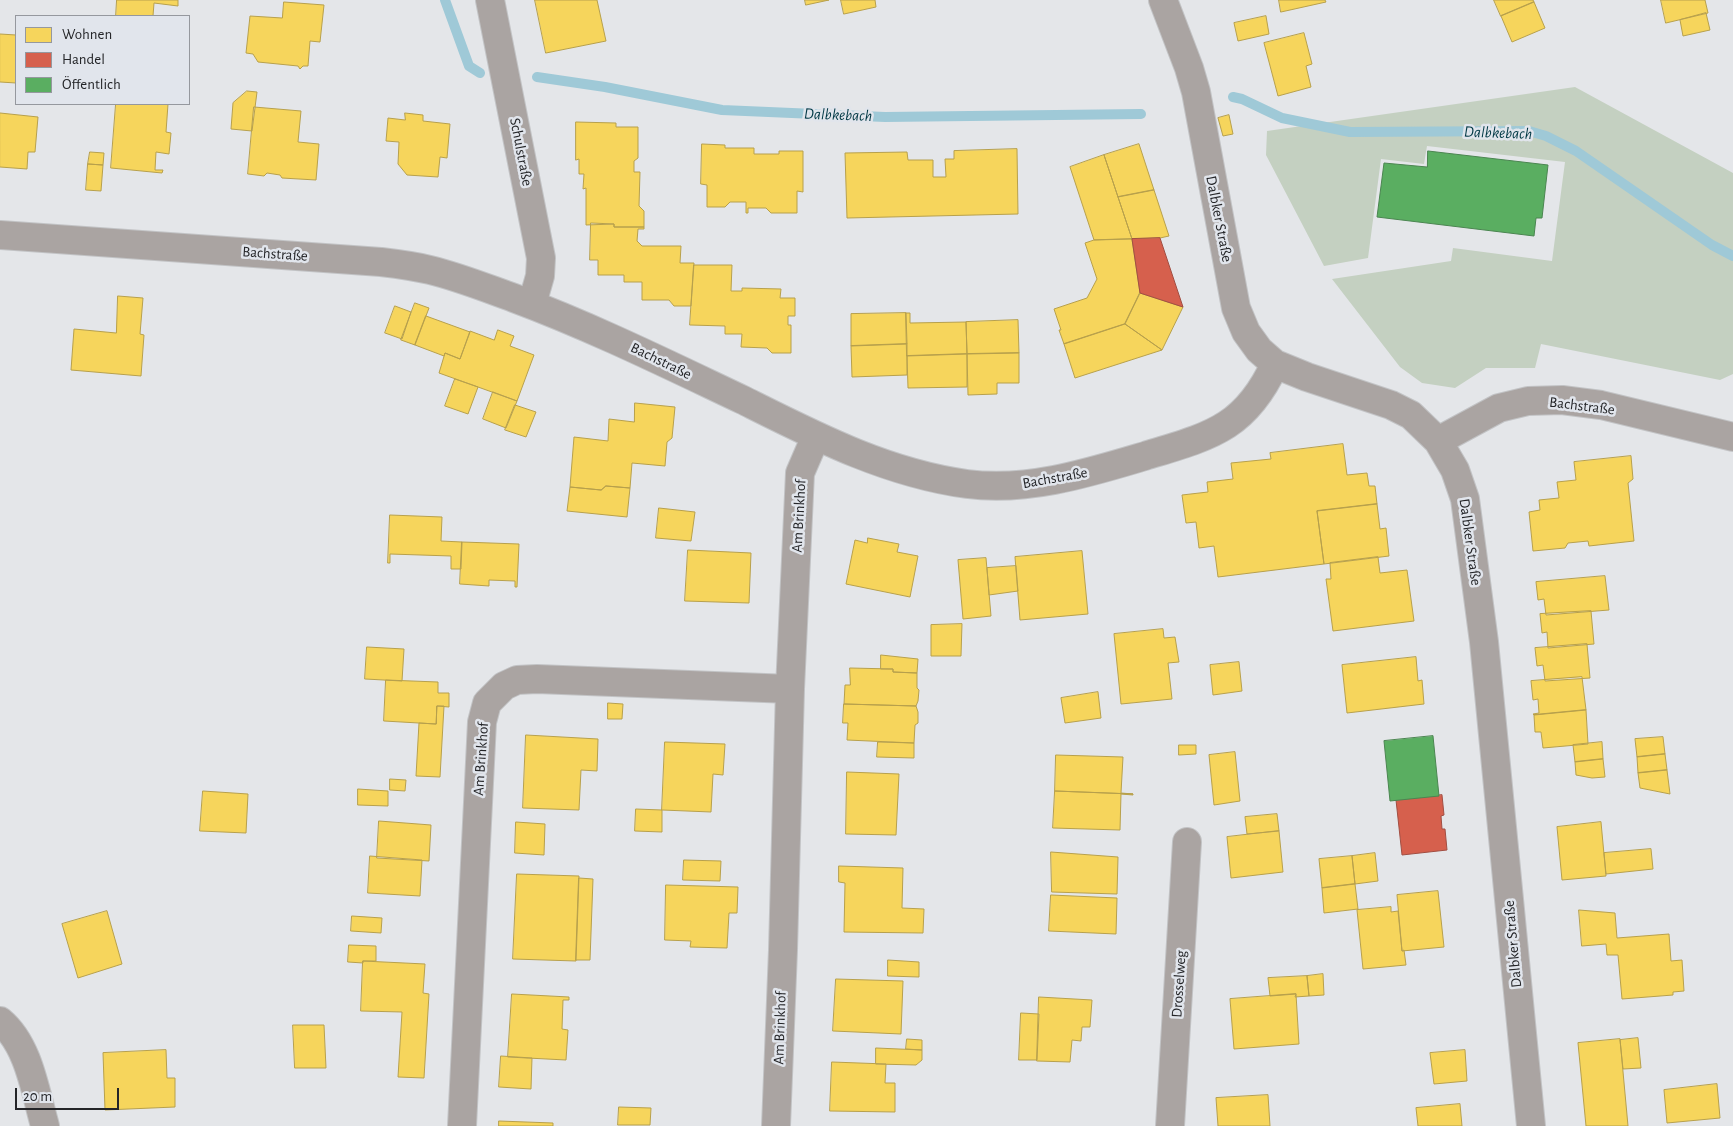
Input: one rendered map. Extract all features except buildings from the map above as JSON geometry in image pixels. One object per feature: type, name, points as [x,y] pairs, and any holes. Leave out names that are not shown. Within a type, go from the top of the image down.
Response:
[{"type":"street","name":"Schulstraße","points":[[490,0],[541,258],[540,276],[532,304]]},
{"type":"street","name":"Dalbker Straße","points":[[1163,0],[1189,68],[1196,92],[1236,308],[1246,332],[1259,350],[1275,364],[1391,405],[1411,415],[1438,441],[1455,470],[1466,500],[1484,642],[1531,1126]]},
{"type":"street","name":"Bachstraße","points":[[0,235],[382,262],[429,270],[532,304],[622,342],[869,460],[921,475],[968,484],[1006,485],[1059,480],[1155,453],[1216,432],[1246,410],[1266,383],[1275,364]]},
{"type":"street","name":"Bachstraße","points":[[1438,441],[1499,408],[1528,401],[1562,400],[1601,405],[1733,437]]},
{"type":"street","name":"Am Brinkhof","points":[[776,1126],[790,689],[800,473],[816,436]]},
{"type":"street","name":"Am Brinkhof","points":[[462,1126],[482,722],[487,703],[504,686],[517,680],[537,679],[790,689]]},
{"type":"street","name":"Drosselweg","points":[[1170,1126],[1187,842]]},
{"type":"street","points":[[0,1021],[14,1034],[24,1052],[44,1126]]},
{"type":"green space","points":[[1575,87],[1733,173],[1733,374],[1720,380],[1541,344],[1535,368],[1486,368],[1455,388],[1422,383],[1400,367],[1332,279],[1451,261],[1453,248],[1552,261],[1565,162],[1427,146],[1424,164],[1381,159],[1368,258],[1324,266],[1266,155],[1267,131]]},
{"type":"waterway","name":"Dalbkebach","points":[[445,0],[469,66],[480,73]]},
{"type":"waterway","name":"Dalbkebach","points":[[537,77],[605,87],[722,110],[885,117],[1141,114]]},
{"type":"waterway","name":"Dalbkebach","points":[[1233,97],[1242,99],[1282,118],[1350,132],[1529,131],[1546,136],[1576,151],[1712,245],[1733,256]]}]
